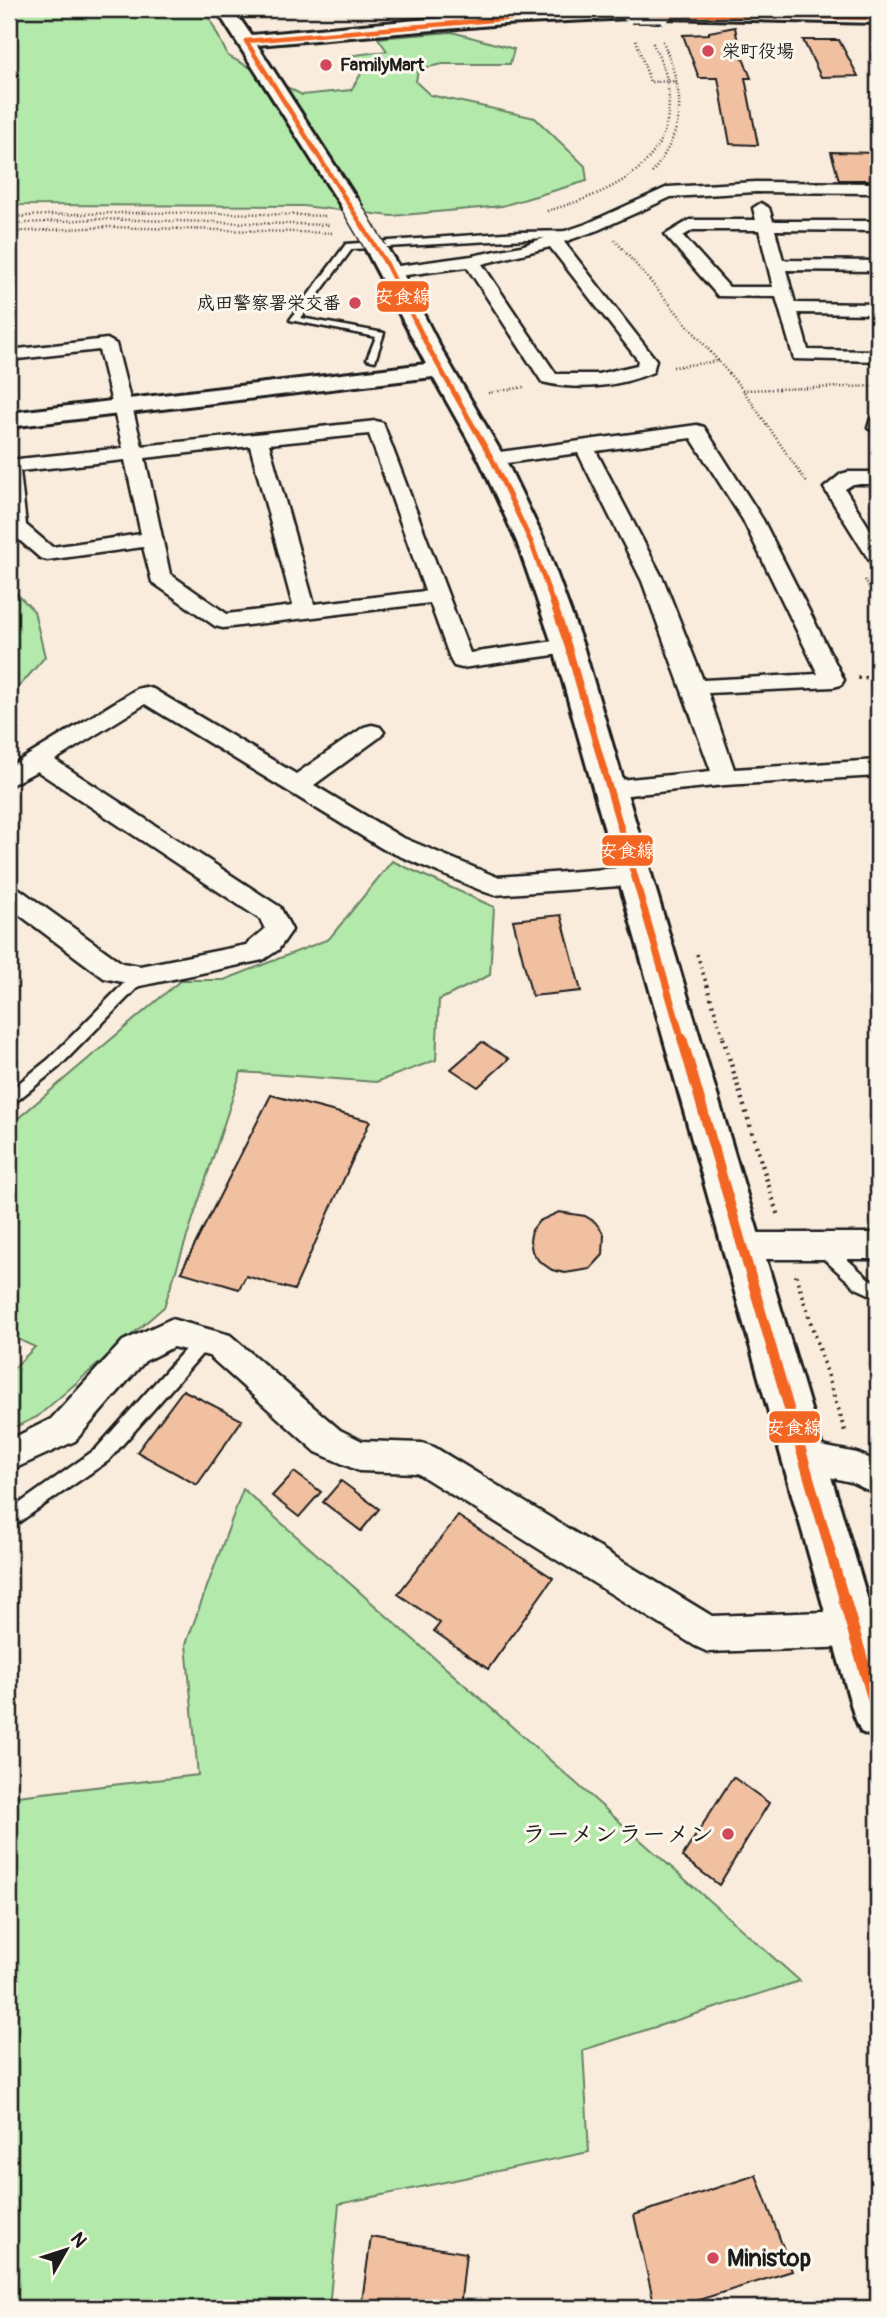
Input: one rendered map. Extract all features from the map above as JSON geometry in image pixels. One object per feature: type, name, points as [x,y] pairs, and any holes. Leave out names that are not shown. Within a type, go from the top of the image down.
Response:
[{"type":"street","points":[[225,9],[384,261],[492,459],[531,542],[568,646],[806,1458],[878,1714]]},
{"type":"street","points":[[246,41],[503,19],[625,12],[732,11],[878,18]]},
{"type":"street","points":[[384,261],[472,261],[554,241],[668,192],[756,187],[878,188]]},
{"type":"street","points":[[756,187],[800,355],[878,356]]},
{"type":"street","points":[[878,226],[690,225],[673,235],[724,292],[878,309]]},
{"type":"street","points":[[472,261],[549,378],[559,382],[641,371],[646,368],[647,360],[554,241]]},
{"type":"street","points":[[776,265],[878,266]]},
{"type":"street","points":[[9,355],[107,344],[134,453],[160,577],[223,621],[438,596]]},
{"type":"street","points":[[9,420],[442,369]]},
{"type":"street","points":[[878,422],[878,428]]},
{"type":"street","points":[[153,539],[47,554],[16,527],[10,466],[376,427],[462,661],[568,646]]},
{"type":"street","points":[[492,459],[697,431],[753,520],[833,680],[694,687]]},
{"type":"street","points":[[258,439],[306,613]]},
{"type":"street","points":[[584,446],[653,581],[725,777]]},
{"type":"street","points":[[878,478],[848,478],[834,488],[872,540],[878,559]]},
{"type":"street","points":[[9,778],[145,694],[391,843],[494,886],[634,876]]},
{"type":"street","points":[[297,785],[372,732]]},
{"type":"street","points":[[11,898],[114,971],[139,976],[254,953],[269,943],[279,930],[271,913],[37,760]]},
{"type":"street","points":[[609,789],[725,777],[878,768]]},
{"type":"street","points":[[744,1246],[878,1245]]},
{"type":"street","points":[[9,1456],[63,1430],[134,1351],[171,1333],[219,1345],[328,1441],[359,1456],[422,1458],[708,1634],[853,1629]]},
{"type":"street","points":[[806,1458],[857,1468],[878,1479]]},
{"type":"lane","points":[[251,10],[263,9]]},
{"type":"lane","points":[[372,359],[381,335],[295,320],[349,246],[402,245],[539,233],[576,233]]},
{"type":"lane","points":[[9,1099],[54,1063],[139,976]]},
{"type":"lane","points":[[821,1246],[862,1283],[878,1291]]},
{"type":"lane","points":[[9,1521],[102,1455],[203,1341]]},
{"type":"path","points":[[625,12],[650,82],[679,81]]},
{"type":"path","points":[[546,211],[583,201],[639,172],[656,152],[668,119],[667,81],[649,35]]},
{"type":"path","points":[[651,174],[668,154],[680,119],[679,81],[661,35]]},
{"type":"path","points":[[9,217],[93,212],[238,212],[328,216]]},
{"type":"path","points":[[9,224],[96,219],[337,225]]},
{"type":"path","points":[[601,223],[743,390],[813,492]]},
{"type":"path","points":[[9,232],[107,227],[341,233]]},
{"type":"path","points":[[641,371],[719,361]]},
{"type":"path","points":[[458,398],[559,382]]},
{"type":"path","points":[[743,390],[878,386]]},
{"type":"path","points":[[863,576],[878,604]]},
{"type":"green space","points":[[9,9],[205,9],[228,56],[302,95],[351,90],[361,74],[347,56],[387,51],[378,38],[452,32],[514,49],[510,64],[443,64],[418,69],[416,82],[430,95],[535,118],[585,166],[587,181],[502,206],[392,216],[303,206],[9,205]]},
{"type":"green space","points":[[9,586],[34,611],[45,657],[9,698]]},
{"type":"green space","points":[[392,861],[494,907],[490,975],[439,1000],[436,1060],[376,1082],[241,1072],[164,1307],[37,1417],[9,1430],[9,1373],[35,1347],[9,1335],[9,1126],[181,980],[224,980],[329,939]]},
{"type":"green space","points":[[243,1489],[800,1981],[583,2050],[589,2152],[339,2204],[329,2308],[9,2308],[9,1797],[198,1775],[186,1644]]},
{"type":"building","points":[[735,27],[739,48],[751,78],[745,78],[758,145],[730,144],[718,78],[699,78],[683,35],[709,34]]},
{"type":"building","points":[[803,40],[839,40],[858,76],[821,77]]},
{"type":"building","points":[[831,152],[878,153],[878,180],[839,180]]},
{"type":"building","points":[[561,915],[581,991],[532,996],[513,920]]},
{"type":"building","points":[[482,1042],[509,1059],[478,1087],[451,1069]]},
{"type":"building","points":[[271,1095],[370,1121],[294,1290],[246,1276],[239,1289],[181,1272]]},
{"type":"building","points":[[559,1212],[585,1216],[595,1222],[604,1234],[603,1255],[590,1269],[565,1273],[552,1270],[539,1261],[532,1251],[532,1230],[539,1221]]},
{"type":"building","points":[[183,1390],[242,1420],[197,1485],[137,1452]]},
{"type":"building","points":[[294,1472],[321,1492],[299,1517],[272,1496]]},
{"type":"building","points":[[341,1481],[379,1509],[361,1531],[323,1502]]},
{"type":"building","points":[[458,1516],[553,1578],[488,1669],[434,1631],[440,1623],[398,1594]]},
{"type":"building","points":[[733,1777],[769,1803],[719,1885],[682,1857]]},
{"type":"building","points":[[756,2175],[792,2271],[673,2308],[655,2308],[634,2215]]},
{"type":"building","points":[[371,2237],[466,2253],[460,2308],[361,2308]]},
{"type":"transit line","name":"安食線","points":[[246,41],[504,19],[631,13],[878,18]]},
{"type":"transit line","name":"安食線","points":[[246,41],[391,272],[428,347],[492,459],[531,542],[568,646],[878,1715]]},
{"type":"place","name":"栄町役場","points":[[708,51]]},
{"type":"place","name":"FamilyMart","points":[[326,65]]},
{"type":"place","name":"成田警察署栄交番","points":[[355,303]]},
{"type":"place","name":"ラーメンラーメン","points":[[728,1834]]},
{"type":"place","name":"Ministop","points":[[713,2258]]}]
